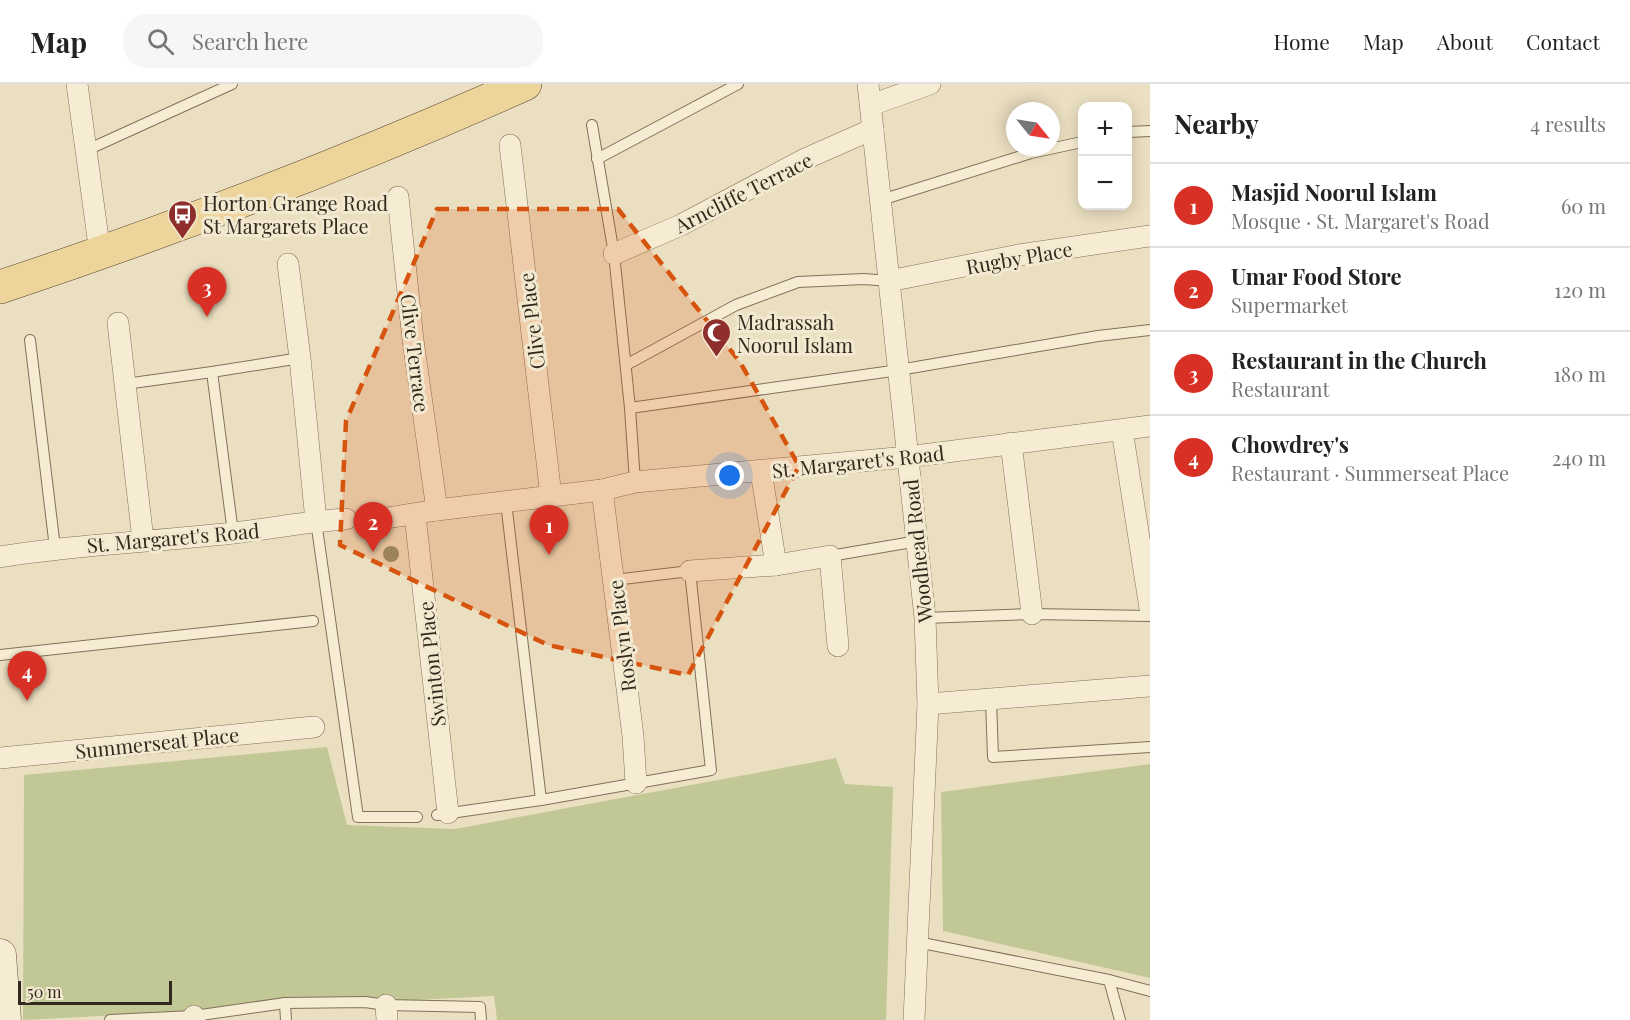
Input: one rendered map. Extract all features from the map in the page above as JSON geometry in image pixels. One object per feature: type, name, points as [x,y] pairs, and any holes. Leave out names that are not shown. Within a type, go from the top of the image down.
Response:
[{"type":"main road","points":[[0,287],[100,253],[269,190],[525,84]]},
{"type":"street","points":[[77,84],[100,253]]},
{"type":"street","name":"Woodhead Road","points":[[868,84],[925,618],[928,704],[914,1020]]},
{"type":"street","points":[[870,105],[930,84]]},
{"type":"street","name":"Arncliffe Terrace","points":[[614,254],[681,225],[805,159],[873,129]]},
{"type":"street","name":"Clive Place","points":[[510,145],[551,496]]},
{"type":"street","name":"Clive Terrace","points":[[398,197],[413,340],[437,510]]},
{"type":"street","name":"Rugby Place","points":[[889,281],[1020,255],[1150,236]]},
{"type":"street","points":[[288,264],[316,521]]},
{"type":"street","points":[[118,323],[143,540]]},
{"type":"street","name":"St. Margaret's Road","points":[[387,518],[602,490],[635,482],[908,457],[1150,426]]},
{"type":"street","points":[[1122,430],[1150,608]]},
{"type":"street","points":[[1011,442],[1032,614]]},
{"type":"street","points":[[761,471],[776,565]]},
{"type":"street","name":"Roslyn Place","points":[[602,490],[633,736],[636,783]]},
{"type":"street","name":"Swinton Place","points":[[415,515],[442,814]]},
{"type":"street","name":"St. Margaret's Road","points":[[0,556],[55,548],[233,533],[346,519]]},
{"type":"street","points":[[690,571],[776,565],[830,556],[838,646]]},
{"type":"street","points":[[928,704],[1150,686]]},
{"type":"street","name":"Summerseat Place","points":[[0,758],[314,727]]},
{"type":"street","points":[[0,955],[5,1020]]},
{"type":"lane","points":[[87,150],[232,84]]},
{"type":"lane","points":[[597,159],[738,84]]},
{"type":"lane","points":[[592,125],[614,254],[626,364],[635,482]]},
{"type":"lane","points":[[1132,132],[1150,131]]},
{"type":"lane","points":[[881,200],[1031,153],[1078,143]]},
{"type":"lane","points":[[626,364],[736,305],[798,282],[864,279],[889,281]]},
{"type":"lane","points":[[630,408],[899,370],[1098,336],[1150,330]]},
{"type":"lane","points":[[30,340],[55,548]]},
{"type":"lane","points":[[124,384],[300,358]]},
{"type":"lane","points":[[212,372],[233,533]]},
{"type":"lane","points":[[506,502],[541,800]]},
{"type":"lane","points":[[316,521],[358,818],[417,818]]},
{"type":"lane","points":[[830,556],[918,541]]},
{"type":"lane","points":[[442,814],[541,800],[711,770],[690,571],[614,580]]},
{"type":"lane","points":[[925,618],[1032,614],[1150,616]]},
{"type":"lane","points":[[0,655],[313,621]]},
{"type":"lane","points":[[991,700],[993,758],[1150,747]]},
{"type":"lane","points":[[917,942],[1109,980],[1150,991]]},
{"type":"lane","points":[[1109,980],[1119,1020]]},
{"type":"lane","points":[[110,1020],[195,1018],[285,1003],[364,1002],[387,1012],[480,1007],[480,1020]]},
{"type":"lane","points":[[285,1003],[286,1020]]},
{"type":"highlighted area","points":[[437,209],[618,209],[740,362],[799,466],[688,675],[548,645],[340,545],[346,421]]},
{"type":"green space","points":[[327,747],[347,825],[455,829],[836,758],[845,784],[893,787],[886,1020],[497,1020],[494,996],[23,1020],[24,775]]},
{"type":"green space","points":[[1150,764],[1150,978],[943,931],[941,792]]},
{"type":"place","name":"Horton Grange Road St Margarets Place","points":[[182,240]]},
{"type":"place","name":"Restaurant in the Church","points":[[207,317]]},
{"type":"place","name":"Madrassah Noorul Islam","points":[[716,358]]},
{"type":"place","name":"Umar Food Store","points":[[373,552]]},
{"type":"place","name":"Masjid Noorul Islam","points":[[549,555]]},
{"type":"place","name":"Chowdrey's","points":[[27,701]]}]
